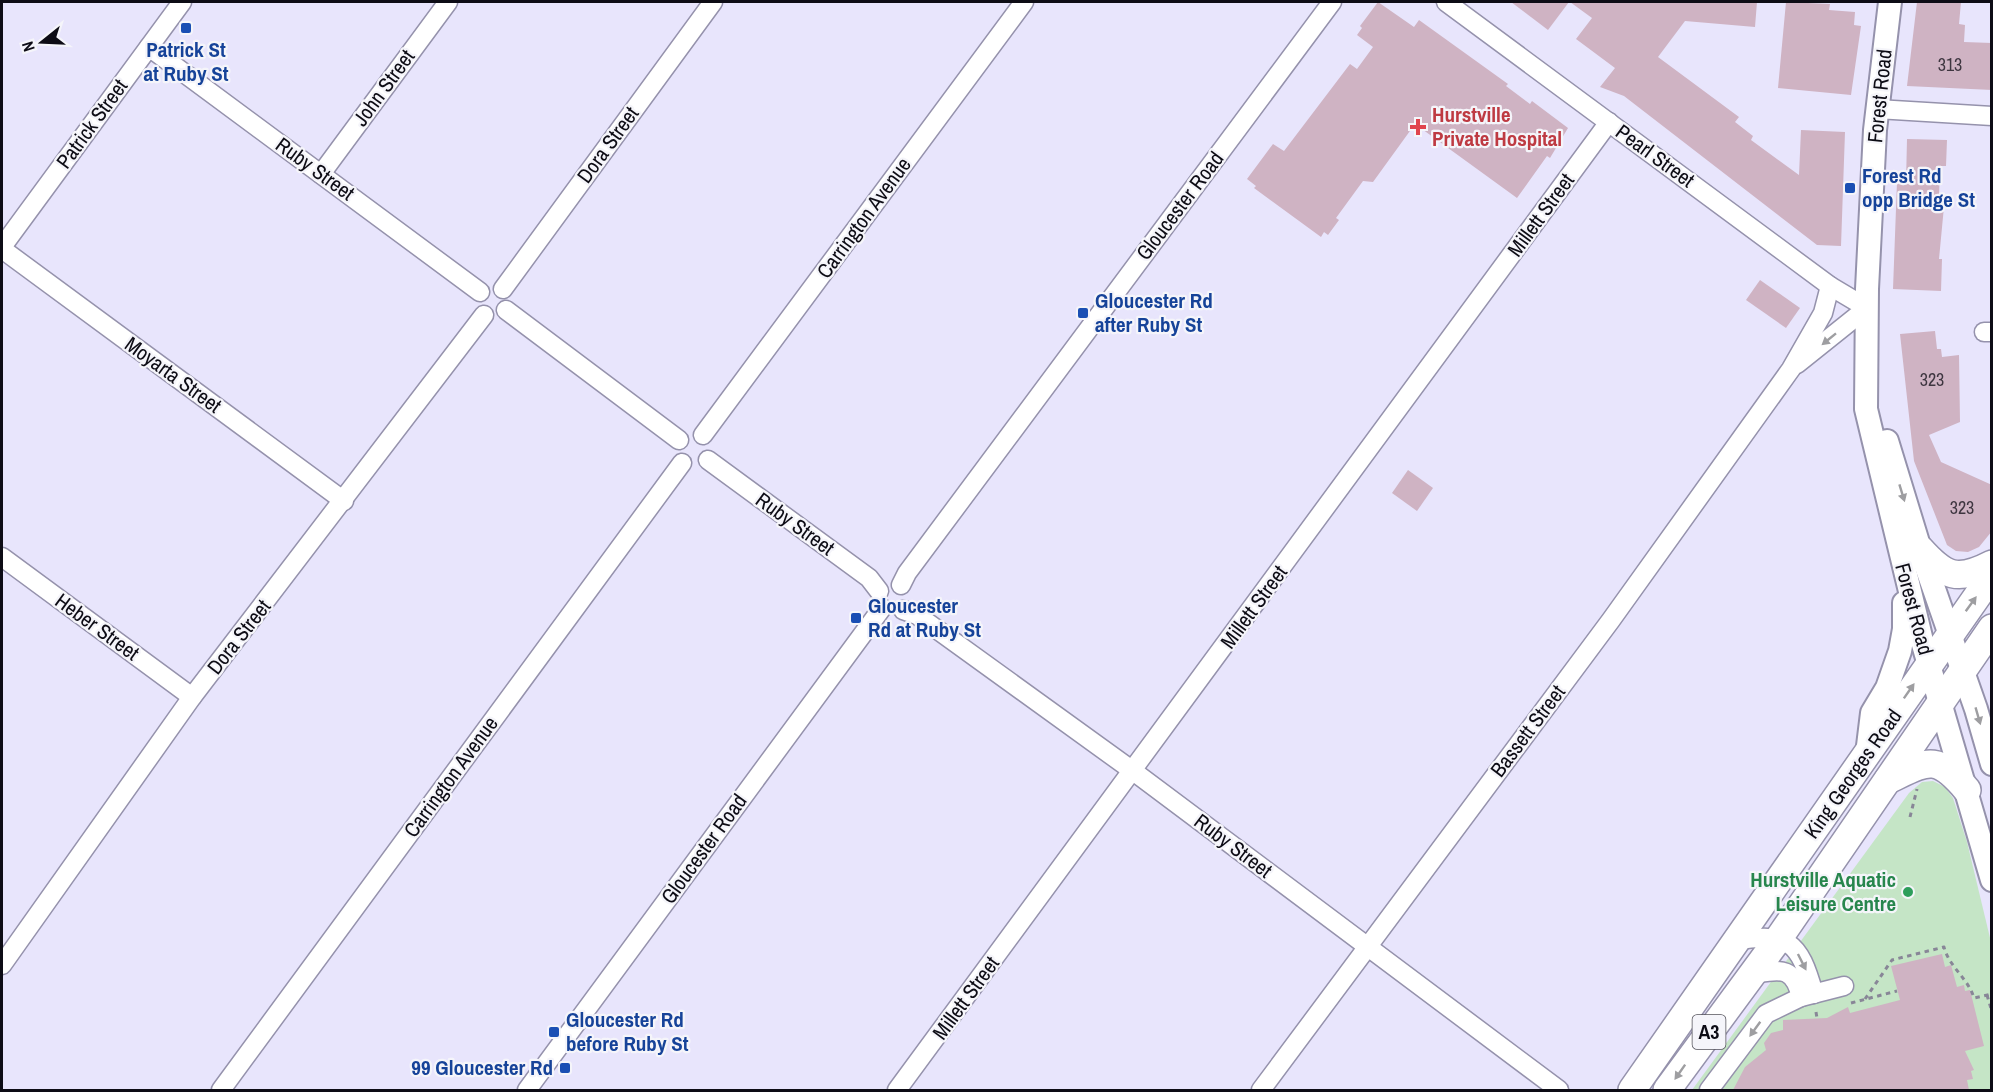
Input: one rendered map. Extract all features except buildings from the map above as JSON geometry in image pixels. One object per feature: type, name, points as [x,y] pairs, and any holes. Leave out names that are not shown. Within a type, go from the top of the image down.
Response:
[{"type":"highway","points":[[1920,549],[1936,567],[1951,574],[1967,574],[1992,564]]},
{"type":"highway","name":"King Georges Road","points":[[1632,1090],[1928,663],[1992,575]]},
{"type":"highway","name":"King Georges Road","points":[[1667,1090],[1779,938],[1962,668],[1992,628]]},
{"type":"highway","points":[[1888,780],[1914,768],[1935,764],[1944,766],[1952,772],[1967,790]]},
{"type":"main road","name":"Forest Road","points":[[1890,2],[1877,109],[1866,334],[1866,409],[1928,663],[1992,880]]},
{"type":"main road","name":"Forest Road","points":[[1866,334],[1888,447],[1992,764]]},
{"type":"main road","points":[[1867,754],[1872,713],[1887,688],[1900,651],[1905,624],[1904,572]]},
{"type":"street","name":"Patrick Street","points":[[2,248],[182,2]]},
{"type":"street","name":"John Street","points":[[321,174],[448,2]]},
{"type":"street","name":"Dora Street","points":[[502,289],[713,2]]},
{"type":"street","name":"Carrington Avenue","points":[[704,435],[1024,2]]},
{"type":"street","name":"Gloucester Road","points":[[902,585],[907,573],[1332,2]]},
{"type":"street","name":"Pearl Street","points":[[1446,2],[1830,286],[1867,308]]},
{"type":"street","name":"Ruby Street","points":[[149,47],[480,292]]},
{"type":"street","points":[[1877,109],[1992,116]]},
{"type":"street","name":"Millett Street","points":[[897,1090],[1609,122]]},
{"type":"street","name":"Moyarta Street","points":[[2,248],[344,501]]},
{"type":"street","points":[[489,286],[502,289],[509,300],[506,310],[497,317],[484,315],[476,302],[480,292],[489,286]]},
{"type":"street","name":"Bassett Street","points":[[1261,1090],[1611,620],[1791,369],[1823,314],[1830,286]]},
{"type":"street","name":"Bassett Street","points":[[1791,369],[1867,308]]},
{"type":"street","points":[[506,310],[679,440]]},
{"type":"street","name":"Dora Street","points":[[2,965],[192,698],[484,315]]},
{"type":"street","points":[[693,432],[704,435],[711,447],[708,460],[695,467],[682,463],[676,447],[679,440],[693,432]]},
{"type":"street","name":"Ruby Street","points":[[708,460],[869,578],[881,600]]},
{"type":"street","name":"Carrington Avenue","points":[[221,1090],[682,463]]},
{"type":"street","name":"Heber Street","points":[[2,557],[192,698]]},
{"type":"street","points":[[889,583],[902,585],[909,597],[903,610],[894,613],[881,600],[889,583]]},
{"type":"street","name":"Gloucester Road","points":[[527,1090],[881,600]]},
{"type":"street","name":"Ruby Street","points":[[903,610],[917,615],[1133,771],[1559,1090]]},
{"type":"street","points":[[1734,941],[1760,937],[1779,938],[1796,951],[1808,995]]},
{"type":"street","points":[[1752,974],[1780,970],[1787,972],[1808,995]]},
{"type":"street","points":[[1709,1090],[1766,1014],[1808,995],[1845,986]]},
{"type":"path","points":[[1910,817],[1920,779]]},
{"type":"path","points":[[1865,999],[1892,960],[1944,947],[1946,957],[1971,988],[1974,998],[1989,994],[1992,1012]]},
{"type":"path","points":[[1816,1012],[1817,1018]]},
{"type":"green space","name":"Hurstville Aquatic Leisure Centre","points":[[1933,781],[1945,787],[1953,798],[1967,842],[1991,942],[1991,1090],[1692,1090],[1909,793],[1922,782]]},
{"type":"place","name":"Patrick St at Ruby St","points":[[186,28]]},
{"type":"place","name":"Hurstville Private Hospital","points":[[1418,127]]},
{"type":"place","name":"Forest Rd opp Bridge St","points":[[1850,188]]},
{"type":"place","name":"Gloucester Rd after Ruby St","points":[[1083,313]]},
{"type":"place","name":"Gloucester Rd at Ruby St","points":[[856,618]]},
{"type":"place","name":"Hurstville Aquatic Leisure Centre","points":[[1908,892]]},
{"type":"place","name":"Gloucester Rd before Ruby St","points":[[554,1032]]},
{"type":"place","name":"99 Gloucester Rd","points":[[565,1068]]}]
